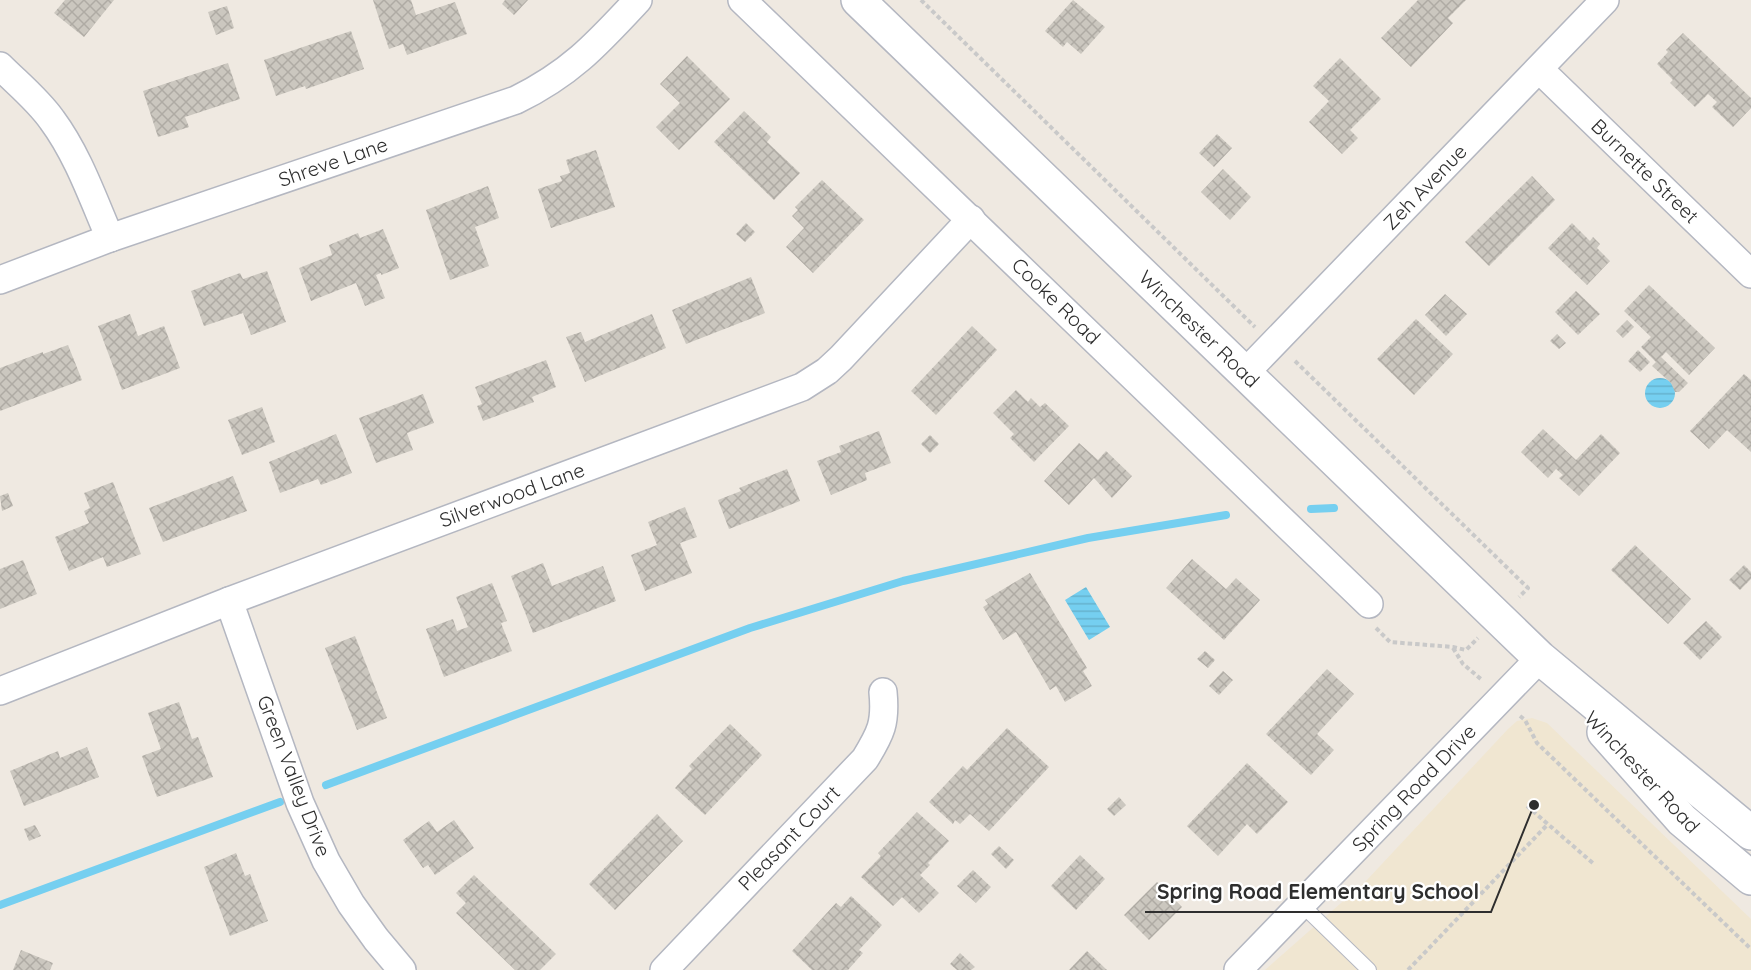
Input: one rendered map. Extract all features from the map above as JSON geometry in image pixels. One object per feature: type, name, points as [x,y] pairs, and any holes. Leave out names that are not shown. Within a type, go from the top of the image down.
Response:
[{"type":"main road","name":"Winchester Road","points":[[858,0],[1540,658],[1751,833]]},
{"type":"main road","name":"Winchester Road","points":[[1540,658],[1682,820],[1751,878]]},
{"type":"street","name":"Shreve Lane","points":[[0,280],[111,238],[516,100],[552,81],[578,62],[638,0]]},
{"type":"street","name":"Cooke Road","points":[[742,0],[1369,604]]},
{"type":"street","name":"Zeh Avenue","points":[[1245,373],[1605,0]]},
{"type":"street","points":[[0,66],[53,121],[70,148],[111,238]]},
{"type":"street","name":"Burnette Street","points":[[1539,69],[1751,274]]},
{"type":"street","name":"Silverwood Lane","points":[[0,691],[229,601],[802,387],[827,371],[841,358],[971,219]]},
{"type":"street","name":"Green Valley Drive","points":[[229,601],[300,803],[326,861],[351,904],[402,970]]},
{"type":"street","name":"Spring Road Drive","points":[[1238,970],[1540,658]]},
{"type":"street","name":"Pleasant Court","points":[[664,970],[865,759],[877,738],[885,716],[883,692]]},
{"type":"lane","points":[[1301,904],[1369,970]]},
{"type":"path","points":[[1453,647],[1463,664],[1476,674]]},
{"type":"path","points":[[1525,720],[1538,743],[1751,949]]},
{"type":"path","points":[[1527,806],[1595,865]]},
{"type":"path","points":[[1408,970],[1548,824]]},
{"type":"shaded area","points":[[1532,718],[1547,723],[1751,919],[1751,970],[1265,970],[1366,881],[1508,729],[1517,721]]},
{"type":"water","points":[[1660,378],[1671,382],[1675,393],[1671,404],[1660,408],[1649,404],[1645,393],[1649,382]]},
{"type":"water","points":[[1086,587],[1110,627],[1089,640],[1065,600]]},
{"type":"building","points":[[65,0],[114,0],[84,37],[54,13]]},
{"type":"building","points":[[373,0],[411,0],[416,15],[455,2],[467,34],[407,55],[403,44],[389,49]]},
{"type":"building","points":[[505,0],[528,0],[514,15],[502,4]]},
{"type":"building","points":[[1073,0],[1105,27],[1081,54],[1067,42],[1063,47],[1045,31]]},
{"type":"building","points":[[1418,0],[1466,0],[1448,18],[1453,23],[1411,67],[1381,38]]},
{"type":"building","points":[[227,6],[234,28],[216,35],[208,12]]},
{"type":"building","points":[[351,31],[364,69],[306,89],[305,86],[276,96],[264,60]]},
{"type":"building","points":[[1683,33],[1751,98],[1751,108],[1733,127],[1712,107],[1717,102],[1708,94],[1695,107],[1670,83],[1673,80],[1657,64],[1668,52],[1666,50]]},
{"type":"building","points":[[687,56],[730,99],[679,150],[656,127],[680,103],[660,84]]},
{"type":"building","points":[[1340,58],[1381,99],[1350,130],[1358,138],[1342,154],[1309,122],[1329,101],[1313,86]]},
{"type":"building","points":[[228,63],[240,99],[185,117],[189,127],[158,137],[143,91]]},
{"type":"building","points":[[744,111],[771,137],[767,142],[800,173],[774,200],[714,142]]},
{"type":"building","points":[[1217,134],[1232,148],[1214,167],[1199,153]]},
{"type":"building","points":[[596,150],[615,207],[551,228],[538,189],[562,181],[560,176],[570,173],[566,160]]},
{"type":"building","points":[[1223,169],[1251,197],[1230,220],[1201,192]]},
{"type":"building","points":[[1532,176],[1555,200],[1489,266],[1465,242]]},
{"type":"building","points":[[822,180],[864,220],[813,273],[786,247],[804,228],[792,216],[798,210],[795,207]]},
{"type":"building","points":[[488,186],[499,218],[475,227],[489,266],[450,280],[426,210]]},
{"type":"building","points":[[746,223],[755,232],[745,242],[736,234]]},
{"type":"building","points":[[1572,223],[1590,241],[1593,237],[1600,244],[1597,248],[1610,261],[1587,285],[1548,248]]},
{"type":"building","points":[[383,229],[399,268],[376,275],[385,298],[365,306],[356,283],[311,301],[299,268],[332,255],[329,245],[358,233],[360,238]]},
{"type":"building","points":[[267,271],[286,322],[251,335],[243,313],[204,326],[191,291],[240,273],[243,279]]},
{"type":"building","points":[[751,277],[765,313],[686,344],[672,310]]},
{"type":"building","points":[[1649,285],[1715,348],[1689,375],[1666,352],[1661,357],[1688,383],[1679,392],[1675,392],[1671,383],[1652,366],[1656,362],[1641,347],[1651,337],[1624,311]]},
{"type":"building","points":[[1576,291],[1600,314],[1578,335],[1555,312]]},
{"type":"building","points":[[1445,294],[1467,314],[1446,336],[1425,315]]},
{"type":"building","points":[[130,314],[138,336],[164,326],[180,368],[122,390],[98,326]]},
{"type":"building","points":[[652,314],[666,348],[585,382],[566,337],[581,332],[585,342]]},
{"type":"building","points":[[1416,319],[1453,354],[1414,395],[1377,359]]},
{"type":"building","points":[[1627,320],[1634,327],[1623,338],[1616,331]]},
{"type":"building","points":[[972,326],[997,350],[936,415],[911,391]]},
{"type":"building","points":[[1557,334],[1566,343],[1559,349],[1550,341]]},
{"type":"building","points":[[68,345],[82,380],[0,411],[0,368]]},
{"type":"building","points":[[1638,350],[1650,362],[1640,372],[1628,361]]},
{"type":"building","points":[[546,360],[556,387],[532,397],[534,402],[483,421],[477,406],[482,404],[475,387]]},
{"type":"building","points":[[1744,374],[1751,380],[1751,452],[1727,430],[1709,449],[1690,431]]},
{"type":"building","points":[[1016,390],[1028,402],[1031,398],[1040,407],[1045,403],[1069,426],[1034,462],[1010,438],[1014,434],[993,413]]},
{"type":"building","points":[[423,394],[434,423],[407,433],[413,450],[376,463],[359,418]]},
{"type":"building","points":[[262,407],[275,442],[242,455],[228,420]]},
{"type":"building","points":[[1543,429],[1576,460],[1601,434],[1620,453],[1579,496],[1559,478],[1563,475],[1556,469],[1548,478],[1521,452]]},
{"type":"building","points":[[879,431],[891,463],[865,473],[867,480],[831,495],[817,461],[841,452],[839,446]]},
{"type":"building","points":[[336,434],[352,473],[321,485],[318,479],[280,493],[269,462]]},
{"type":"building","points":[[930,435],[939,444],[930,453],[921,444]]},
{"type":"building","points":[[1079,443],[1098,460],[1106,451],[1132,476],[1112,498],[1094,478],[1069,505],[1044,481]]},
{"type":"building","points":[[787,469],[800,501],[729,529],[718,500],[741,491],[739,488]]},
{"type":"building","points":[[233,476],[247,511],[163,542],[149,508]]},
{"type":"building","points":[[113,482],[141,554],[107,567],[103,557],[69,571],[55,537],[89,523],[84,511],[90,508],[84,493]]},
{"type":"building","points":[[8,493],[13,506],[2,511],[0,496]]},
{"type":"building","points":[[685,507],[697,537],[680,543],[692,573],[645,591],[631,555],[657,545],[648,522]]},
{"type":"building","points":[[1635,545],[1691,599],[1668,624],[1611,570]]},
{"type":"building","points":[[1192,559],[1226,589],[1236,578],[1260,600],[1224,640],[1166,588]]},
{"type":"building","points":[[23,560],[37,594],[0,609],[0,569]]},
{"type":"building","points":[[543,563],[552,586],[603,566],[616,601],[533,633],[511,576]]},
{"type":"building","points":[[1744,565],[1751,572],[1751,579],[1740,590],[1729,580]]},
{"type":"building","points":[[1030,573],[1087,668],[1083,671],[1092,686],[1065,702],[1056,686],[1050,690],[1016,632],[1003,640],[983,607],[988,604],[985,600]]},
{"type":"building","points":[[492,583],[507,621],[501,623],[512,651],[444,677],[426,629],[453,619],[457,631],[468,627],[456,597]]},
{"type":"building","points":[[1706,621],[1722,637],[1700,660],[1683,643]]},
{"type":"building","points":[[355,636],[387,718],[357,730],[325,648]]},
{"type":"building","points":[[1205,651],[1215,660],[1208,668],[1197,659]]},
{"type":"building","points":[[1327,669],[1354,694],[1317,734],[1334,750],[1311,775],[1266,734]]},
{"type":"building","points":[[1223,671],[1233,680],[1219,695],[1209,686]]},
{"type":"building","points":[[179,702],[192,739],[198,737],[213,777],[157,797],[142,756],[161,749],[148,713]]},
{"type":"building","points":[[730,724],[762,755],[705,815],[675,788],[692,769],[689,766]]},
{"type":"building","points":[[1007,728],[1049,767],[989,831],[970,814],[960,824],[955,820],[953,824],[929,802],[963,766],[967,770]]},
{"type":"building","points":[[87,747],[99,777],[24,806],[10,771],[58,751],[60,758]]},
{"type":"building","points":[[1247,763],[1288,802],[1257,834],[1247,824],[1218,856],[1187,826]]},
{"type":"building","points":[[1119,797],[1126,805],[1114,816],[1107,809]]},
{"type":"building","points":[[917,812],[949,841],[920,875],[939,893],[919,913],[902,897],[893,906],[861,877],[881,856],[878,853]]},
{"type":"building","points":[[657,814],[683,841],[615,910],[589,884]]},
{"type":"building","points":[[454,820],[474,848],[435,875],[428,865],[423,868],[403,840],[429,821],[437,832]]},
{"type":"building","points":[[35,825],[41,836],[29,841],[24,829]]},
{"type":"building","points":[[999,846],[1014,860],[1006,869],[991,854]]},
{"type":"building","points":[[236,853],[245,876],[250,874],[268,921],[230,936],[204,867]]},
{"type":"building","points":[[1080,855],[1105,879],[1076,910],[1051,886]]},
{"type":"building","points":[[973,870],[991,887],[976,903],[957,886]]},
{"type":"building","points":[[474,875],[556,954],[540,970],[515,970],[456,913],[466,903],[456,893]]},
{"type":"building","points":[[1157,882],[1182,907],[1149,940],[1124,915]]},
{"type":"building","points":[[851,896],[882,925],[859,950],[863,953],[848,970],[812,970],[792,951],[836,903],[841,907]]},
{"type":"building","points":[[21,950],[53,963],[50,970],[13,970]]},
{"type":"building","points":[[1087,951],[1107,970],[1069,970]]},
{"type":"building","points":[[960,953],[975,967],[971,970],[957,970],[950,964]]},
{"type":"waterway","points":[[1311,509],[1334,508]]},
{"type":"waterway","points":[[326,785],[750,628],[903,581],[1088,538],[1226,515]]},
{"type":"waterway","points":[[0,905],[280,802]]},
{"type":"place","name":"Spring Road Elementary School","points":[[1534,805]]}]
